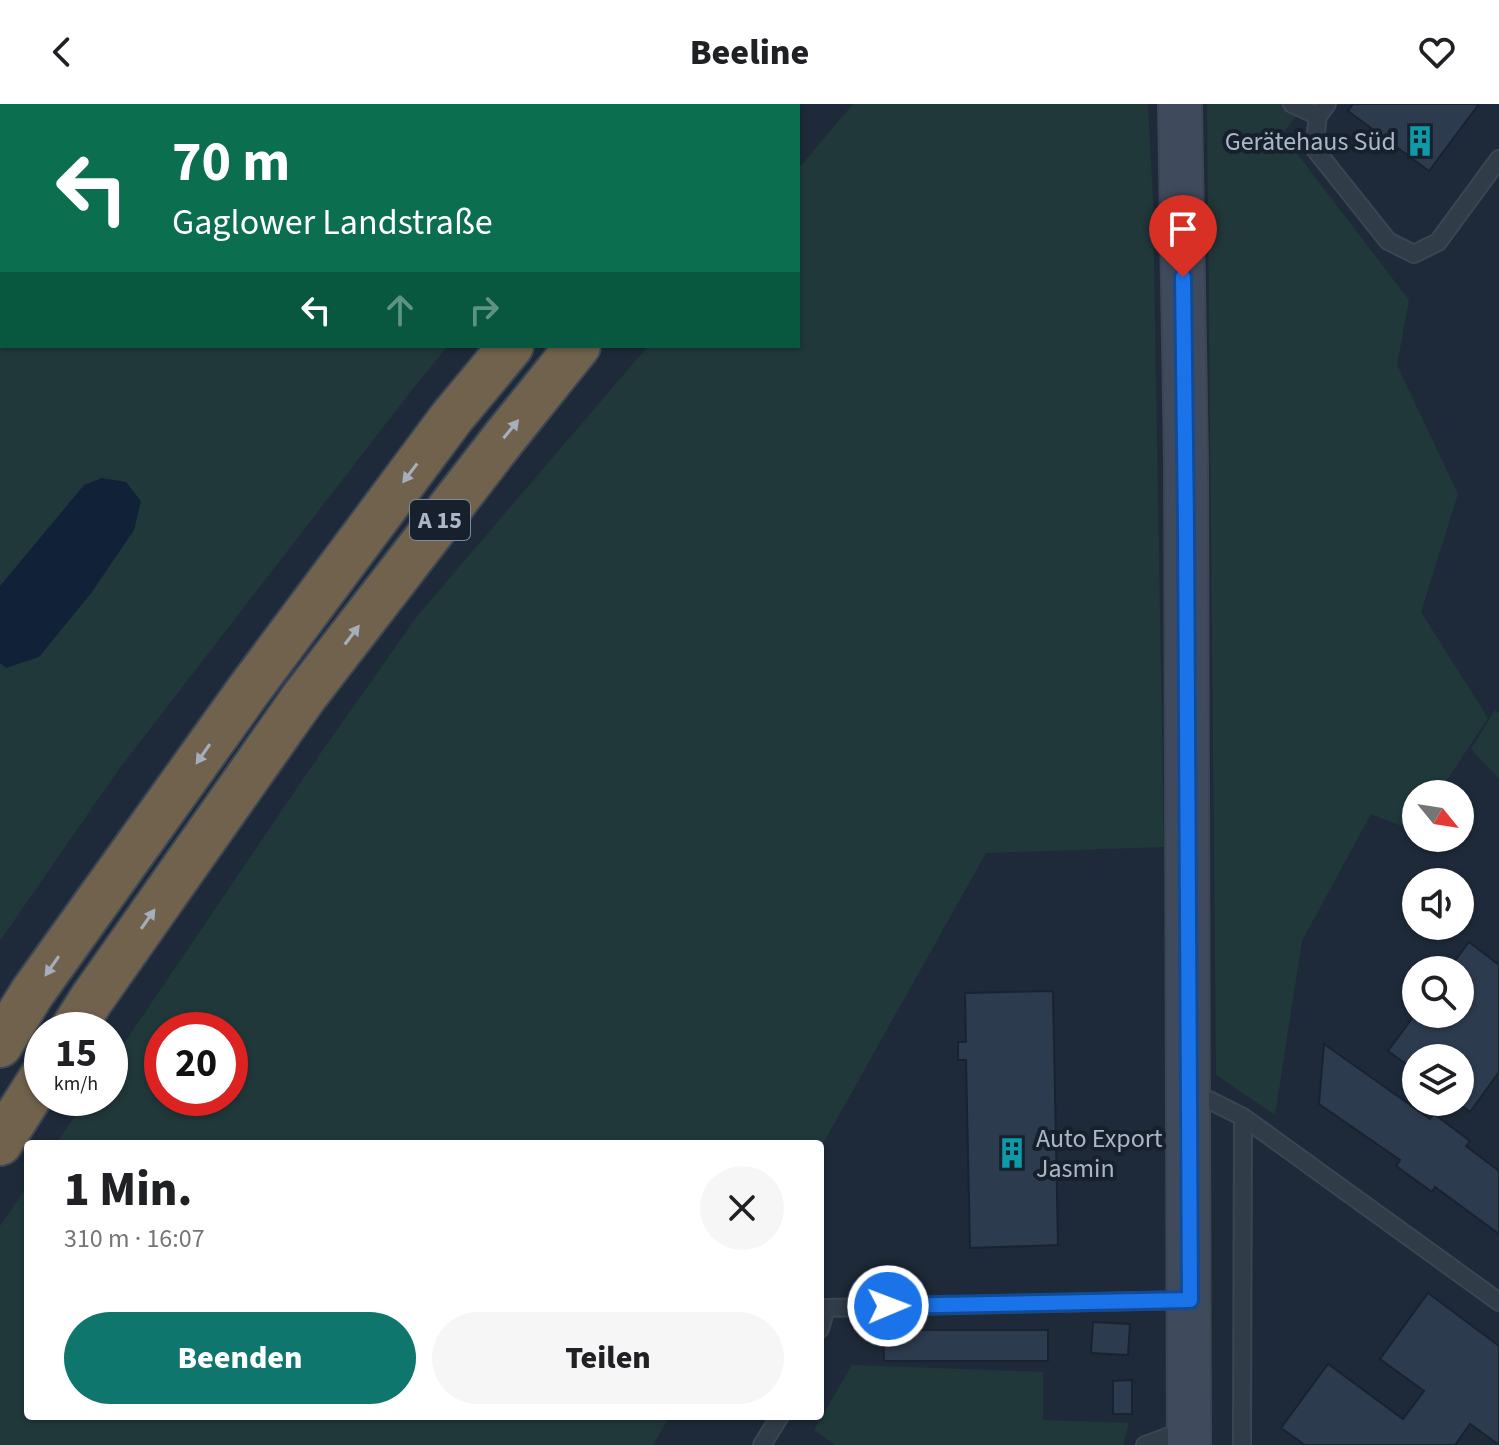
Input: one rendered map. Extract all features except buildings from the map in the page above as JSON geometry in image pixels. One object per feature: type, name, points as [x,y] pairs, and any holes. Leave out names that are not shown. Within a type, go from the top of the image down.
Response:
[{"type":"highway","name":"A 15","points":[[0,1045],[32,993],[248,691],[452,417],[509,348]]},
{"type":"highway","name":"A 15","points":[[83,1012],[304,697],[576,348]]},
{"type":"highway","points":[[0,1143],[24,1105]]},
{"type":"main road","points":[[1180,104],[1186,463],[1189,1437]]},
{"type":"lane","points":[[1292,104],[1322,110],[1314,148],[1388,241],[1414,254],[1438,242],[1499,159]]},
{"type":"lane","points":[[1189,1100],[1209,1100],[1243,1117],[1499,1302]]},
{"type":"lane","points":[[1242,1445],[1243,1117]]},
{"type":"lane","points":[[824,1315],[826,1308],[1190,1300]]},
{"type":"lane","points":[[762,1445],[778,1420]]},
{"type":"lane","points":[[1145,1445],[1189,1437]]},
{"type":"green space","points":[[853,104],[1148,104],[1153,202],[1164,847],[986,853],[824,1142],[59,1140],[75,1116],[128,1116],[128,1037],[144,1014],[144,1116],[248,1116],[248,1012],[145,1012],[418,615],[646,348],[800,348],[800,167]]},
{"type":"green space","points":[[1207,104],[1306,104],[1282,134],[1409,300],[1397,365],[1458,494],[1421,612],[1488,718],[1447,780],[1402,780],[1402,826],[1371,814],[1302,941],[1275,1115],[1216,1075]]},
{"type":"green space","points":[[0,348],[446,348],[119,769],[0,941]]},
{"type":"green space","points":[[1495,710],[1499,713],[1499,779],[1471,749]]},
{"type":"green space","points":[[24,1191],[24,1420],[668,1420],[653,1445],[0,1445],[0,1226]]},
{"type":"green space","points":[[852,1365],[1043,1372],[1043,1420],[1129,1423],[1123,1445],[835,1445],[814,1430],[820,1420],[824,1420],[824,1413]]},
{"type":"water","points":[[102,478],[126,482],[141,501],[134,530],[92,592],[39,657],[6,668],[0,663],[0,586],[84,485]]},
{"type":"place","name":"Gerätehaus Süd","points":[[1420,141]]},
{"type":"place","name":"Auto Export Jasmin","points":[[1012,1153]]},
{"type":"route","points":[[888,1306],[1190,1300],[1183,277]]}]
